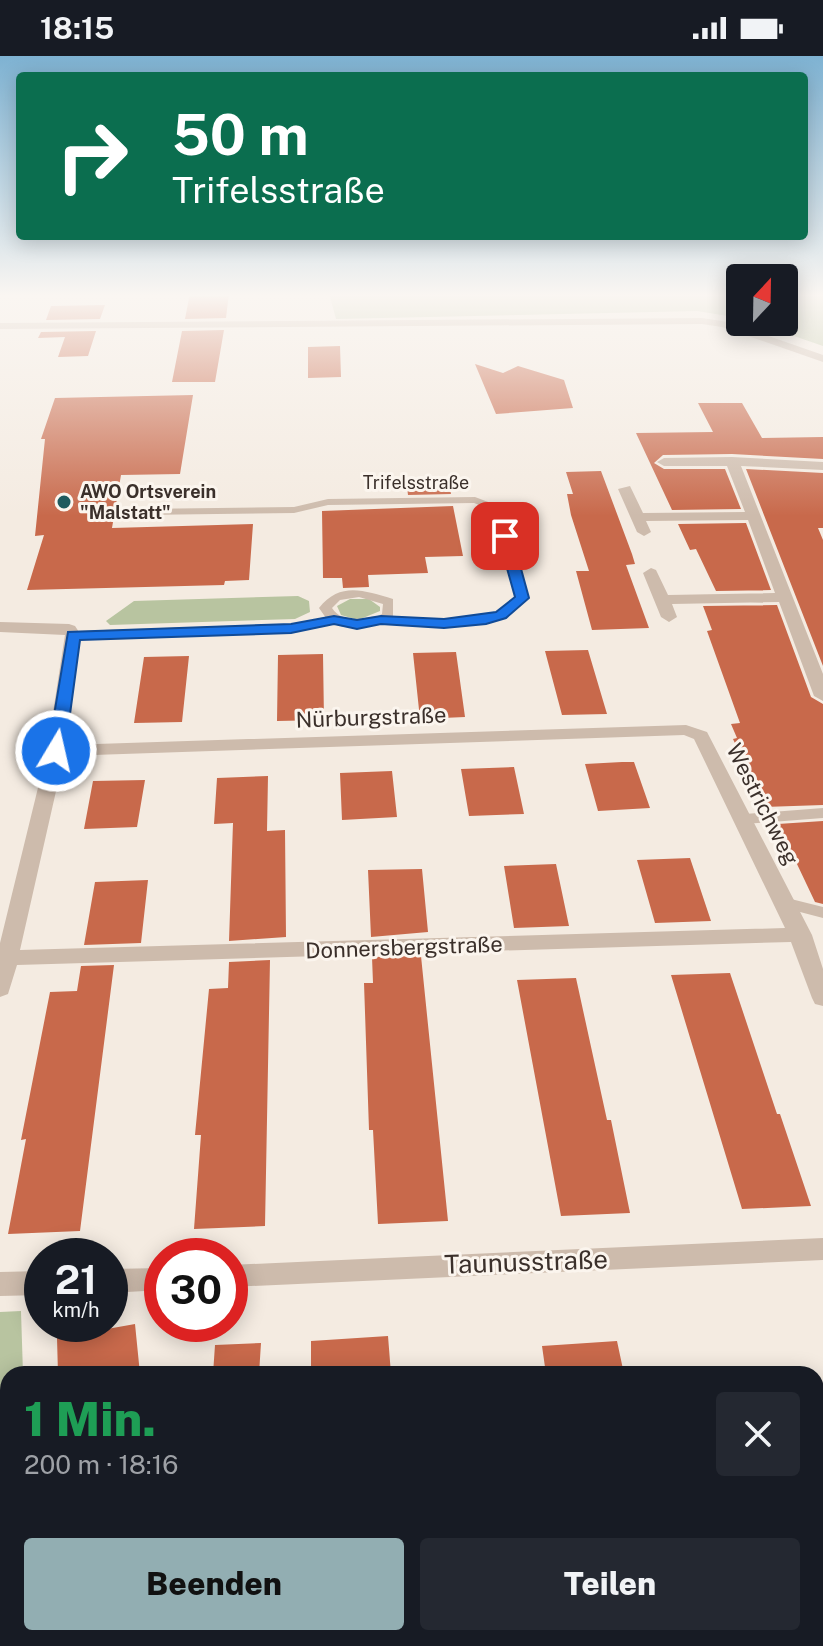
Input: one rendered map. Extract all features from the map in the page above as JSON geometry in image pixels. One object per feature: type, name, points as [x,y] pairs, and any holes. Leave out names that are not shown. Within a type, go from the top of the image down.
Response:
[{"type":"street","points":[[664,462],[732,461],[823,466]]},
{"type":"street","points":[[732,461],[823,696]]},
{"type":"street","points":[[625,489],[640,524],[753,516]]},
{"type":"street","points":[[651,573],[669,617]]},
{"type":"street","points":[[663,600],[785,597]]},
{"type":"street","points":[[0,627],[56,627],[69,629],[73,635],[56,751],[0,989]]},
{"type":"street","name":"Nürburgstraße","points":[[56,751],[686,730]]},
{"type":"street","name":"Westrichweg","points":[[686,730],[701,736],[745,819],[801,935],[823,998]]},
{"type":"street","name":"Donnersbergstraße","points":[[8,958],[801,935]]},
{"type":"street","name":"Taunusstraße","points":[[248,1275],[823,1249]]},
{"type":"street","points":[[0,1284],[24,1283]]},
{"type":"lane","name":"Trifelsstraße","points":[[73,635],[291,628],[334,620],[357,625],[381,620],[444,623],[486,620],[501,615],[522,598],[498,508],[475,500],[328,502],[294,510],[138,512]]},
{"type":"lane","points":[[334,620],[327,615],[328,602],[359,593],[389,602],[388,615],[381,620]]},
{"type":"lane","points":[[745,819],[823,813]]},
{"type":"lane","points":[[787,903],[823,913]]},
{"type":"green space","points":[[298,596],[309,601],[310,612],[295,619],[110,625],[106,621],[134,601]]},
{"type":"green space","points":[[350,599],[369,599],[380,607],[380,611],[358,620],[341,615],[337,606]]},
{"type":"green space","points":[[21,1311],[23,1366],[0,1366],[0,1312]]},
{"type":"building","points":[[175,367],[218,367],[215,382],[172,382]]},
{"type":"building","points":[[308,367],[341,367],[341,377],[308,378]]},
{"type":"building","points":[[476,367],[503,373],[522,367],[564,380],[573,408],[496,414]]},
{"type":"building","points":[[193,395],[180,474],[121,475],[112,528],[253,524],[249,580],[225,581],[224,585],[27,590],[44,535],[35,536],[45,439],[41,439],[55,398]]},
{"type":"building","points":[[698,403],[742,403],[762,438],[823,437],[823,459],[732,454],[663,455],[654,463],[664,469],[725,469],[741,509],[672,510],[636,433],[713,432]]},
{"type":"building","points":[[746,469],[823,473],[823,528],[818,528],[823,540],[823,666]]},
{"type":"building","points":[[601,471],[632,554],[635,564],[626,565],[649,628],[592,630],[576,571],[589,571],[571,515],[567,494],[573,494],[566,472]]},
{"type":"building","points":[[448,478],[451,494],[408,495],[406,479]]},
{"type":"building","points":[[453,506],[463,556],[425,557],[428,573],[368,575],[369,587],[343,588],[342,578],[323,578],[322,511]]},
{"type":"building","points":[[746,523],[771,590],[716,591],[696,549],[690,550],[678,524]]},
{"type":"building","points":[[777,605],[811,697],[823,704],[823,805],[764,807],[733,739],[737,738],[731,724],[740,723],[707,631],[712,630],[703,606]]},
{"type":"building","points":[[588,650],[607,714],[562,715],[545,651]]},
{"type":"building","points":[[456,652],[465,717],[420,719],[413,653]]},
{"type":"building","points":[[323,654],[324,720],[277,721],[278,655]]},
{"type":"building","points":[[189,656],[182,722],[134,723],[144,657]]},
{"type":"building","points":[[634,762],[650,808],[598,811],[585,764]]},
{"type":"building","points":[[514,767],[524,814],[469,816],[461,769]]},
{"type":"building","points":[[392,771],[397,817],[342,820],[340,773]]},
{"type":"building","points":[[268,776],[267,831],[285,830],[286,937],[229,941],[233,823],[214,824],[217,778]]},
{"type":"building","points":[[145,780],[137,827],[84,829],[93,781]]},
{"type":"building","points":[[823,821],[823,904],[815,902],[778,824]]},
{"type":"building","points":[[690,858],[711,921],[655,923],[637,860]]},
{"type":"building","points":[[556,864],[569,926],[514,928],[504,866]]},
{"type":"building","points":[[422,869],[428,932],[371,937],[368,870]]},
{"type":"building","points":[[148,880],[141,943],[84,945],[95,882]]},
{"type":"building","points":[[421,956],[448,1221],[378,1224],[373,1130],[369,1130],[364,983],[373,983],[372,957]]},
{"type":"building","points":[[270,960],[265,1226],[194,1229],[201,1135],[195,1135],[209,989],[228,988],[229,962]]},
{"type":"building","points":[[114,965],[80,1231],[8,1234],[26,1139],[21,1140],[50,992],[77,991],[81,966]]},
{"type":"building","points":[[730,973],[811,1206],[742,1209],[671,975]]},
{"type":"building","points":[[576,978],[630,1213],[561,1216],[517,980]]},
{"type":"building","points":[[135,1324],[139,1366],[58,1366],[57,1342],[128,1342],[128,1325]]},
{"type":"building","points":[[388,1336],[390,1366],[311,1366],[311,1341]]},
{"type":"building","points":[[617,1341],[622,1366],[545,1366],[542,1346]]},
{"type":"building","points":[[261,1343],[260,1366],[214,1366],[215,1345]]},
{"type":"place","name":"AWO Ortsverein \"Malstatt\"","points":[[64,502]]},
{"type":"route","points":[[56,751],[73,635],[291,628],[334,620],[357,625],[381,620],[419,623],[486,620],[501,615],[522,598],[505,536]]}]
